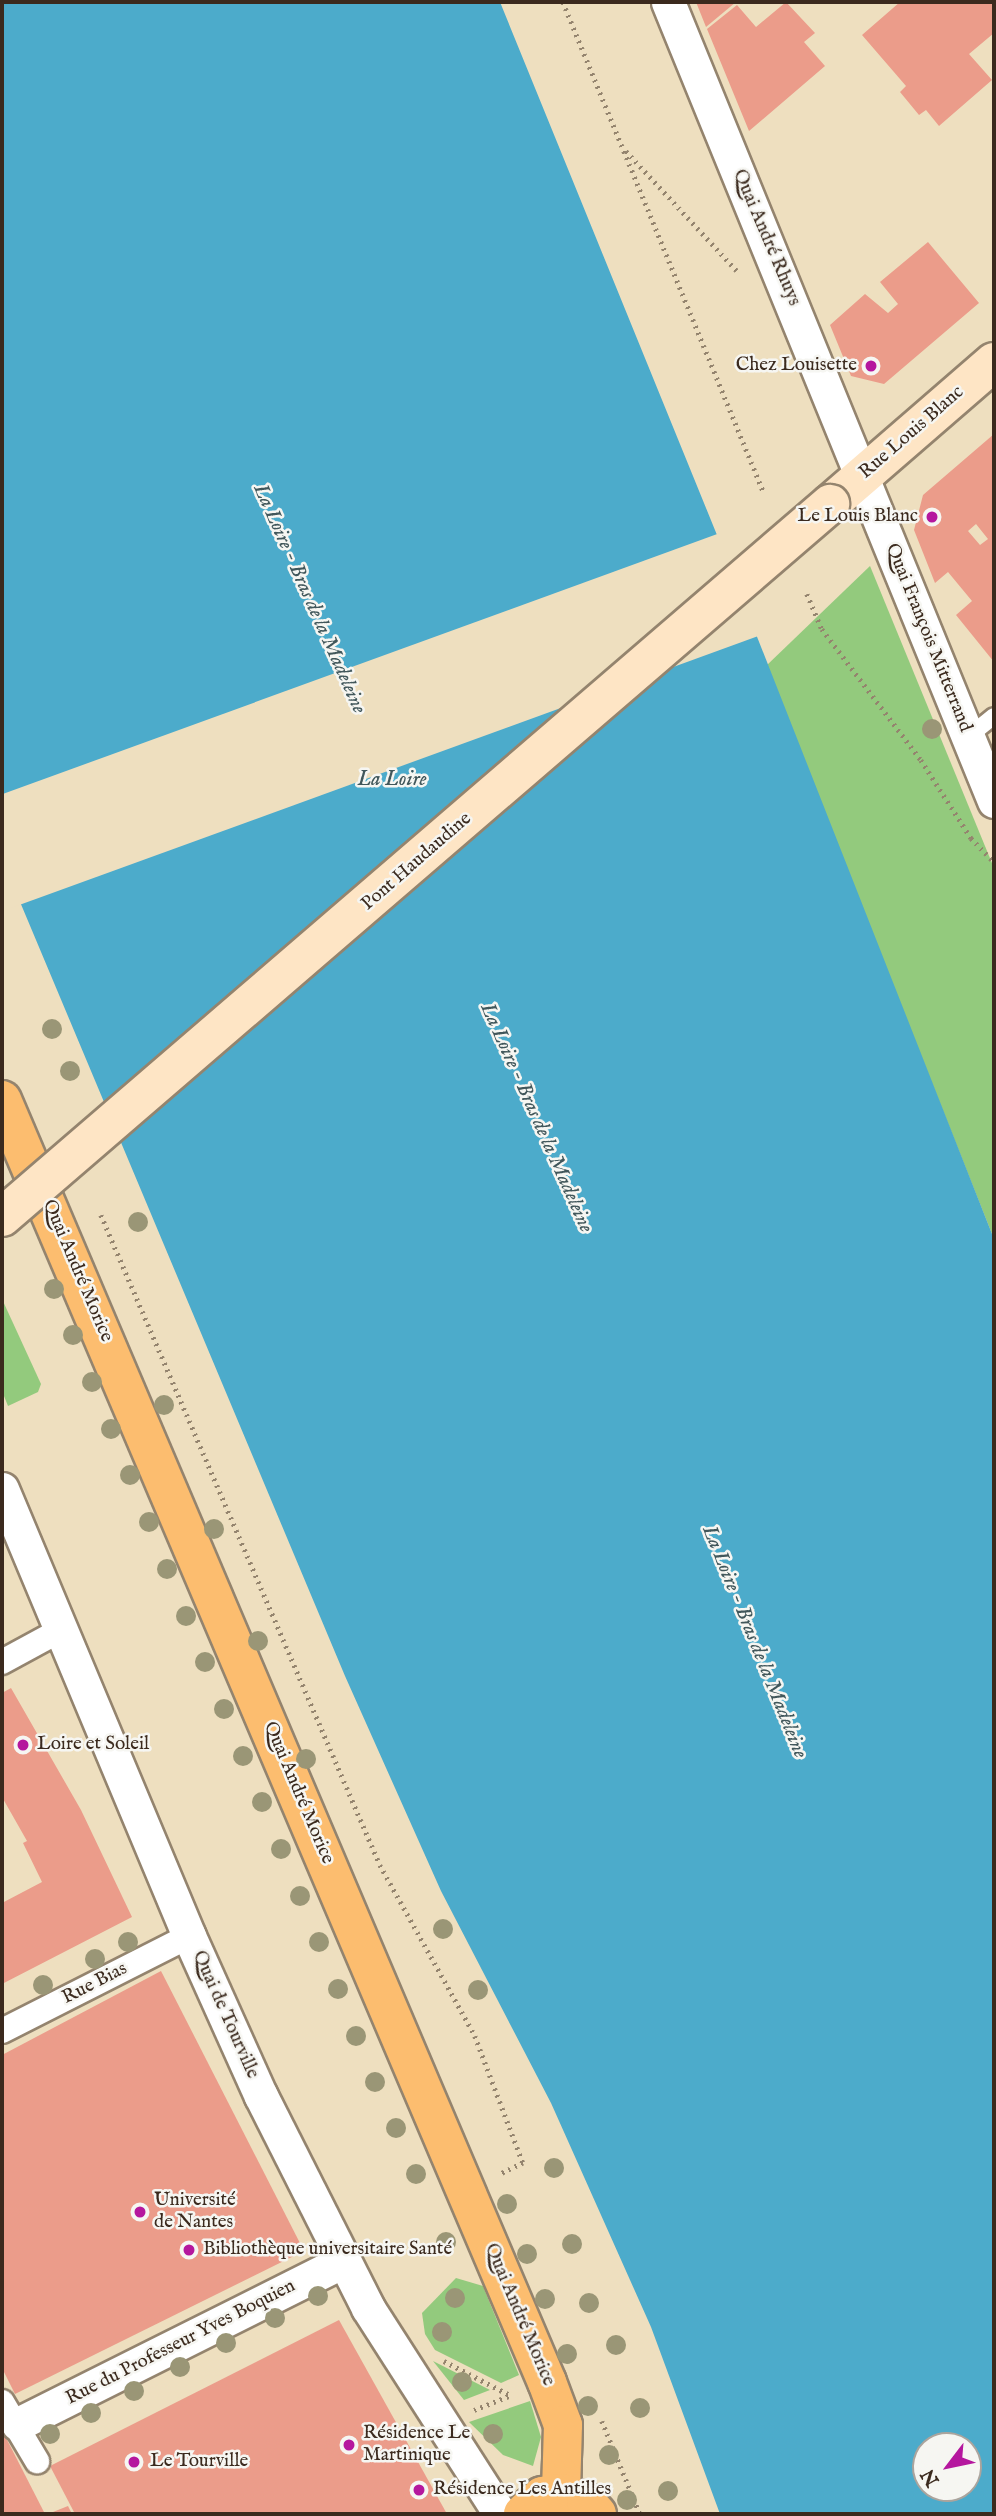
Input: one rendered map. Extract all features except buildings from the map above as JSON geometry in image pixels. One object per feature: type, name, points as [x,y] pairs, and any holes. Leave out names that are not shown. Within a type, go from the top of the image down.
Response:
[{"type":"main road","name":"Rue Louis Blanc","points":[[830,504],[994,362]]},
{"type":"main road","name":"Pont Haudaudine","points":[[2,1217],[830,504]]},
{"type":"main road","name":"Quai André Morice","points":[[2,1100],[547,2382],[563,2425],[561,2493]]},
{"type":"main road","points":[[523,2514],[542,2497],[561,2493],[586,2502],[597,2514]]},
{"type":"street","name":"Quai André Rhuys","points":[[668,2],[864,475]]},
{"type":"street","name":"Quai François Mitterrand","points":[[864,475],[994,800]]},
{"type":"street","name":"Quai de Tourville","points":[[2,1489],[189,1936],[343,2261],[399,2361],[500,2514]]},
{"type":"street","points":[[2,1662],[61,1630]]},
{"type":"street","name":"Rue Bias","points":[[2,2031],[189,1936]]},
{"type":"street","name":"Rue du Professeur Yves Boquien","points":[[10,2413],[343,2261]]},
{"type":"street","points":[[10,2413],[37,2461]]},
{"type":"lane","points":[[968,737],[994,716]]},
{"type":"path","points":[[564,2],[764,493]]},
{"type":"path","points":[[623,148],[742,276]]},
{"type":"path","points":[[807,594],[822,629],[921,760],[971,838],[994,862]]},
{"type":"path","points":[[102,1215],[380,1865],[475,2036],[523,2163],[500,2174]]},
{"type":"path","points":[[431,2354],[510,2395]]},
{"type":"path","points":[[467,2413],[520,2392]]},
{"type":"path","points":[[601,2417],[640,2514]]},
{"type":"green space","points":[[870,566],[994,868],[994,1239],[766,666]]},
{"type":"green space","points":[[2,1299],[41,1384],[38,1392],[8,1406],[2,1391]]},
{"type":"green space","points":[[456,2278],[483,2286],[519,2375],[501,2383],[435,2350],[425,2334],[422,2313]]},
{"type":"green space","points":[[433,2361],[490,2390],[464,2400]]},
{"type":"green space","points":[[530,2401],[541,2437],[533,2466],[503,2455],[469,2422]]},
{"type":"water","name":"La Loire","points":[[2,2],[500,2],[717,535],[994,1239],[994,2514],[720,2514],[651,2327],[551,2103],[441,1891],[345,1676],[2,859]]},
{"type":"pier","points":[[720,533],[758,636],[2,911],[2,794]]},
{"type":"place","name":"Chez Louisette","points":[[871,366]]},
{"type":"place","name":"Le Louis Blanc","points":[[932,517]]},
{"type":"place","name":"Loire et Soleil","points":[[23,1745]]},
{"type":"place","name":"Université de Nantes","points":[[140,2212]]},
{"type":"place","name":"Bibliothèque universitaire Santé","points":[[189,2250]]},
{"type":"place","name":"Résidence Le Martinique","points":[[349,2445]]},
{"type":"place","name":"Le Tourville","points":[[134,2462]]},
{"type":"place","name":"Résidence Les Antilles","points":[[419,2490]]},
{"type":"water label","name":"La Loire - Bras de la Madeleine","points":[[309,599]]},
{"type":"water label","name":"La Loire - Bras de la Madeleine","points":[[536,1118]]},
{"type":"water label","name":"La Loire - Bras de la Madeleine","points":[[754,1642]]}]
